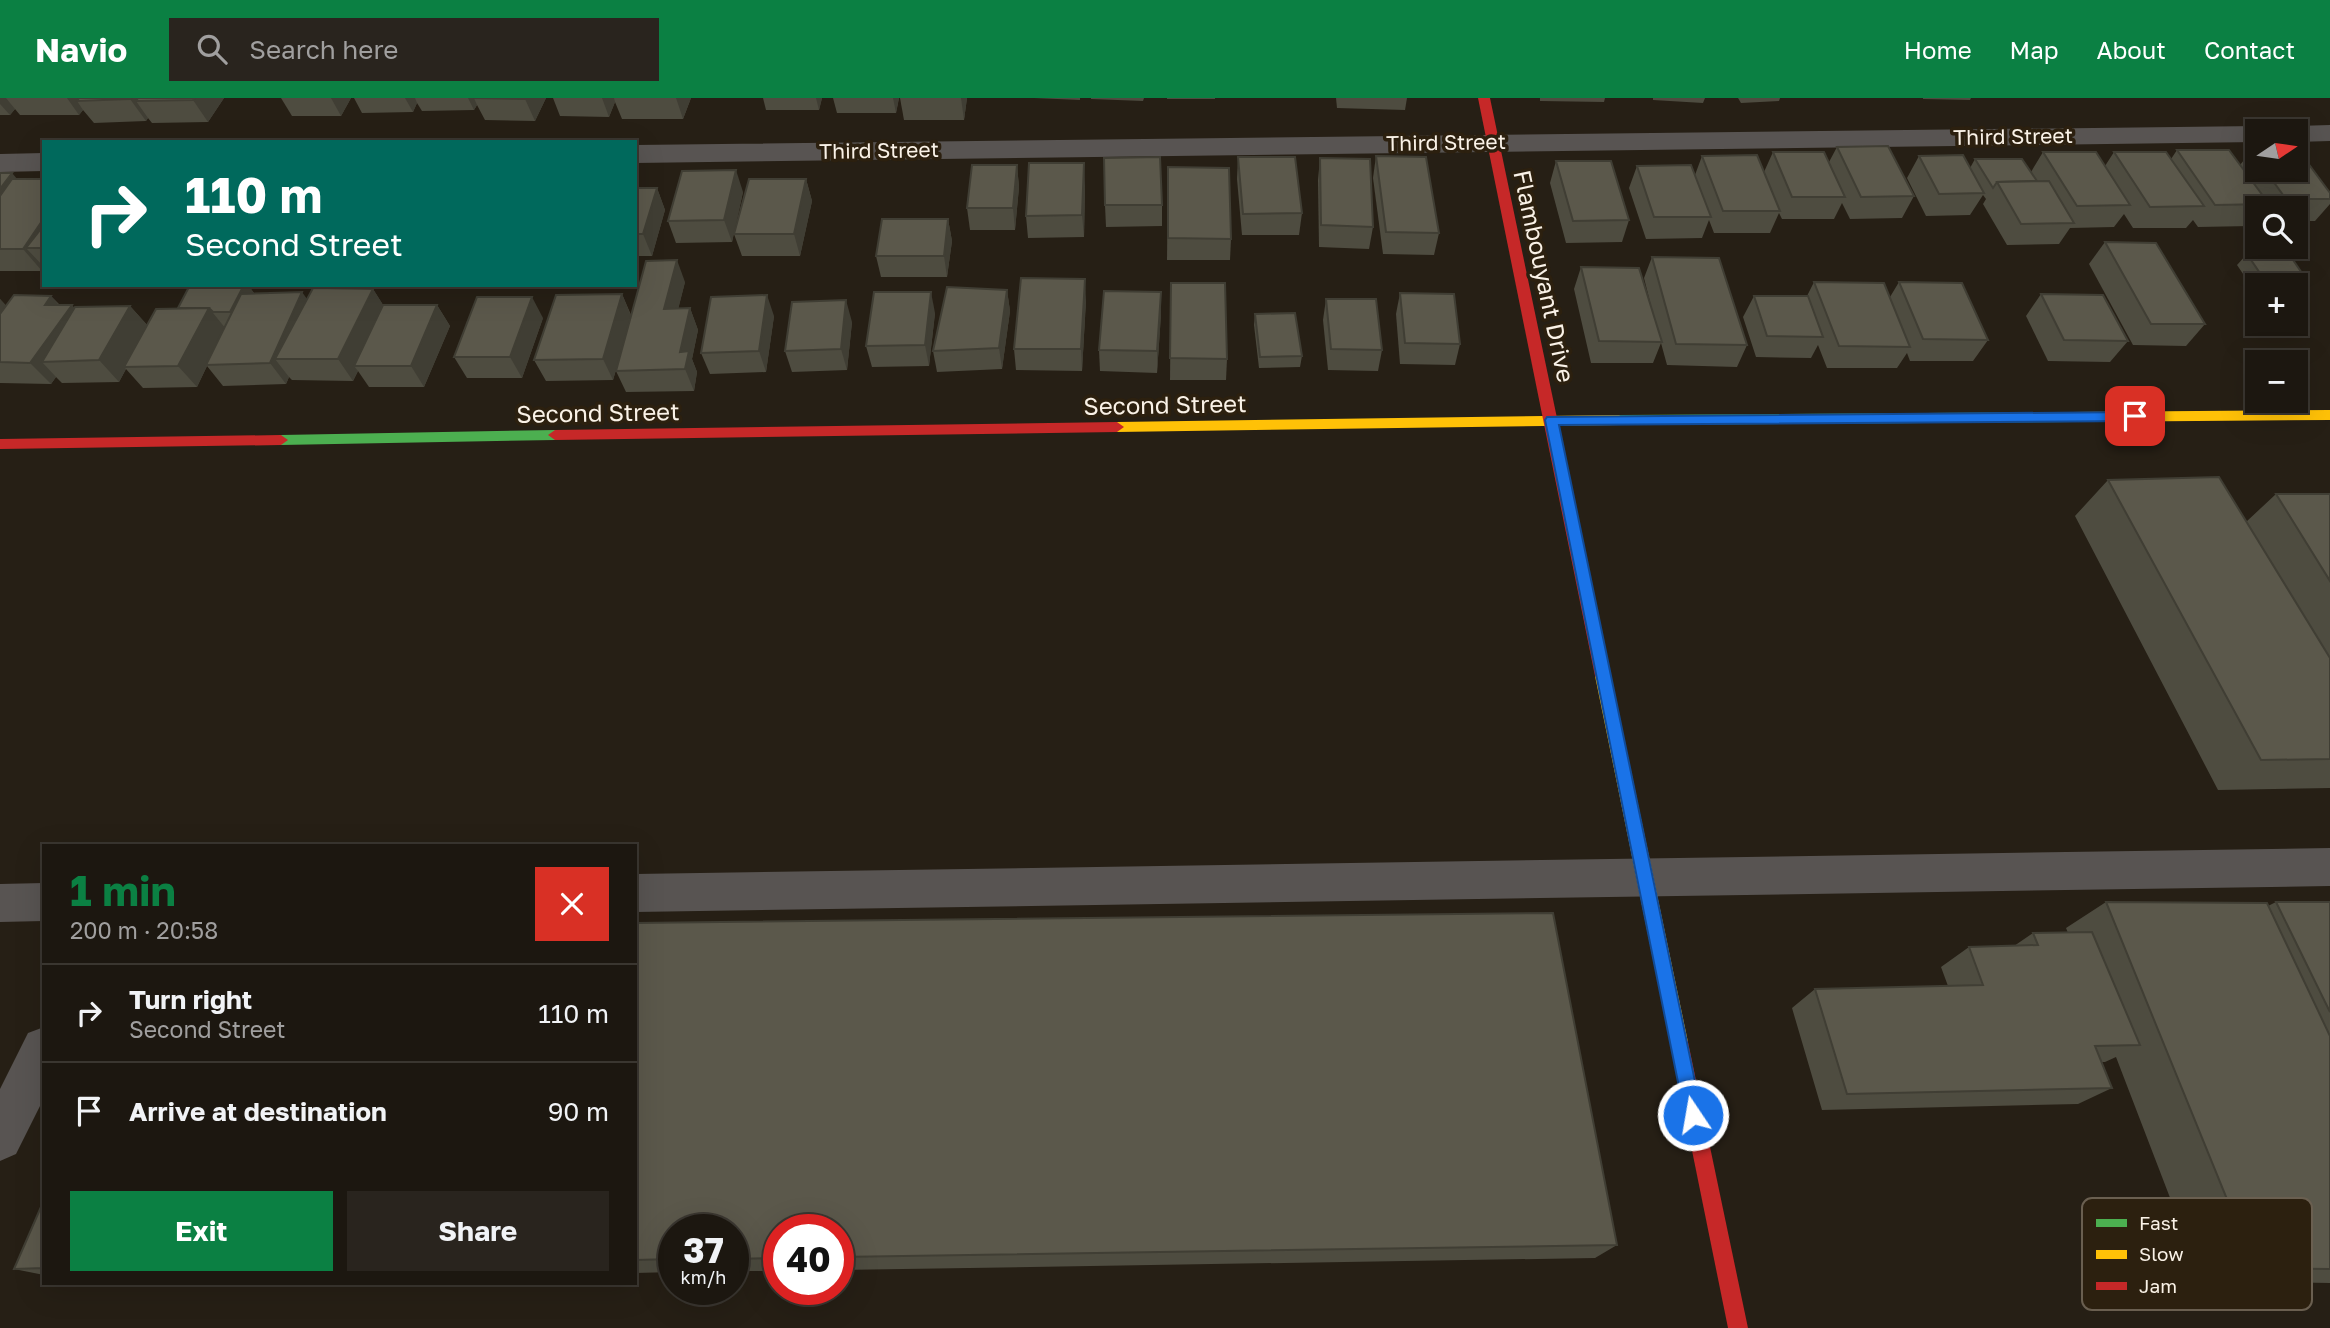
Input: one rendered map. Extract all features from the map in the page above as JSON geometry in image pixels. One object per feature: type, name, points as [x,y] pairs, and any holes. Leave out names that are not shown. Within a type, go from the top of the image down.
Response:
[{"type":"street","name":"Flambouyant Drive","points":[[1484,98],[1738,1328]]},
{"type":"street","points":[[2308,134],[2330,133]]},
{"type":"street","name":"Third Street","points":[[637,154],[2245,134]]},
{"type":"street","points":[[0,163],[42,162]]},
{"type":"street","name":"Second Street","points":[[0,444],[1551,420],[2330,415]]},
{"type":"street","points":[[637,893],[2330,867]]},
{"type":"street","points":[[0,903],[42,902]]},
{"type":"street","points":[[0,1138],[42,1053]]},
{"type":"building","points":[[79,98],[131,98],[77,101]]},
{"type":"building","points":[[138,98],[195,98],[136,101]]},
{"type":"building","points":[[1888,146],[1914,196],[1861,197],[1837,147]]},
{"type":"building","points":[[2177,150],[2229,150],[2245,172],[2245,182],[2253,182],[2263,196],[2245,196],[2245,204],[2215,205]]},
{"type":"building","points":[[1773,152],[1824,152],[1845,197],[1792,197]]},
{"type":"building","points":[[2043,152],[2096,152],[2130,205],[2077,206]]},
{"type":"building","points":[[2114,152],[2166,152],[2204,206],[2150,207]]},
{"type":"building","points":[[1757,155],[1780,211],[1723,211],[1702,156]]},
{"type":"building","points":[[1963,155],[1984,193],[1939,194],[1919,156]]},
{"type":"building","points":[[1376,156],[1426,157],[1439,233],[1386,232]]},
{"type":"building","points":[[1160,157],[1162,205],[1105,205],[1104,158]]},
{"type":"building","points":[[1238,157],[1295,157],[1302,213],[1243,214]]},
{"type":"building","points":[[1320,158],[1370,159],[1373,227],[1321,225]]},
{"type":"building","points":[[1975,159],[2022,159],[2037,181],[1997,182],[1993,188]]},
{"type":"building","points":[[1556,161],[1611,161],[1629,220],[1573,221]]},
{"type":"building","points":[[1029,163],[1084,163],[1082,215],[1026,216]]},
{"type":"building","points":[[2308,163],[2330,193],[2330,199],[2308,199],[2308,196],[2284,196],[2274,182],[2308,182]]},
{"type":"building","points":[[972,165],[1017,165],[1013,208],[967,208]]},
{"type":"building","points":[[1691,165],[1711,217],[1654,217],[1637,166]]},
{"type":"building","points":[[1168,167],[1229,168],[1231,239],[1168,238]]},
{"type":"building","points":[[736,170],[724,220],[668,221],[682,171]]},
{"type":"building","points":[[0,173],[12,173],[0,189]]},
{"type":"building","points":[[12,179],[42,179],[42,221],[23,249],[0,249],[0,196]]},
{"type":"building","points":[[749,179],[806,179],[794,234],[734,234]]},
{"type":"building","points":[[2049,181],[2074,223],[2021,224],[1997,182]]},
{"type":"building","points":[[637,188],[657,188],[643,234],[637,234]]},
{"type":"building","points":[[882,219],[948,219],[944,256],[876,256]]},
{"type":"building","points":[[42,228],[42,248],[26,248]]},
{"type":"building","points":[[2105,242],[2156,243],[2205,324],[2151,324]]},
{"type":"building","points":[[1652,257],[1719,258],[1747,345],[1676,344]]},
{"type":"building","points":[[2250,259],[2292,259],[2302,273],[2260,273]]},
{"type":"building","points":[[677,260],[664,309],[690,308],[680,352],[689,351],[685,369],[616,371],[646,261]]},
{"type":"building","points":[[1581,267],[1639,268],[1662,342],[1599,341]]},
{"type":"building","points":[[1021,278],[1085,279],[1081,349],[1014,349]]},
{"type":"building","points":[[1814,282],[1884,283],[1910,347],[1839,346]]},
{"type":"building","points":[[1899,282],[1962,283],[1988,340],[1923,339]]},
{"type":"building","points":[[1171,283],[1225,283],[1227,359],[1170,358]]},
{"type":"building","points":[[189,287],[243,287],[230,312],[213,312],[209,308],[178,308]]},
{"type":"building","points":[[947,287],[1007,290],[999,348],[933,351]]},
{"type":"building","points":[[313,288],[373,289],[338,359],[275,359]]},
{"type":"building","points":[[1104,291],[1161,292],[1157,351],[1099,350]]},
{"type":"building","points":[[302,292],[270,363],[206,365],[241,294]]},
{"type":"building","points":[[874,292],[931,292],[925,345],[866,346]]},
{"type":"building","points":[[1400,293],[1454,294],[1460,344],[1405,343]]},
{"type":"building","points":[[622,294],[603,359],[534,360],[556,295]]},
{"type":"building","points":[[2041,294],[2103,295],[2128,341],[2064,340]]},
{"type":"building","points":[[14,295],[51,296],[45,305],[72,305],[30,363],[0,362],[0,314]]},
{"type":"building","points":[[767,295],[759,351],[701,353],[711,297]]},
{"type":"building","points":[[1754,296],[1808,296],[1823,337],[1767,336]]},
{"type":"building","points":[[477,297],[532,297],[510,357],[454,357]]},
{"type":"building","points":[[1326,299],[1376,299],[1382,350],[1331,349]]},
{"type":"building","points":[[846,300],[841,349],[785,351],[792,302]]},
{"type":"building","points":[[383,305],[437,305],[411,366],[354,366]]},
{"type":"building","points":[[130,306],[99,360],[42,362],[75,307]]},
{"type":"building","points":[[209,308],[178,366],[124,367],[156,309]]},
{"type":"building","points":[[1295,313],[1302,356],[1260,357],[1255,314]]},
{"type":"building","points":[[2219,477],[2330,658],[2330,759],[2261,760],[2108,480]]},
{"type":"building","points":[[2276,494],[2330,494],[2330,581]]},
{"type":"building","points":[[2106,902],[2267,903],[2330,1036],[2330,1269],[2312,1269],[2312,1198],[2227,1198]]},
{"type":"building","points":[[2276,902],[2330,902],[2330,1012]]},
{"type":"building","points":[[1553,913],[1617,1245],[854,1257],[854,1214],[763,1214],[763,1258],[749,1259],[749,1214],[658,1214],[658,1259],[637,1260],[637,923]]},
{"type":"building","points":[[2092,932],[2140,1045],[2095,1046],[2112,1088],[1847,1094],[1815,989],[1983,985],[1969,947],[2038,945],[2033,933]]},
{"type":"building","points":[[42,1205],[42,1268],[14,1269]]},
{"type":"traffic: fast","points":[[1619,420],[2073,417]]},
{"type":"traffic: fast","points":[[281,440],[555,435]]},
{"type":"traffic: slow","points":[[2073,417],[2330,415]]},
{"type":"traffic: slow","points":[[1117,427],[1619,420]]},
{"type":"traffic: slow","points":[[1603,676],[1679,1042]]},
{"type":"traffic: jam","points":[[1484,98],[1603,676]]},
{"type":"traffic: jam","points":[[555,435],[1117,427]]},
{"type":"traffic: jam","points":[[0,444],[281,440]]},
{"type":"traffic: jam","points":[[1679,1042],[1738,1328]]},
{"type":"route","points":[[1693,1115],[1551,420],[2135,416]]}]
